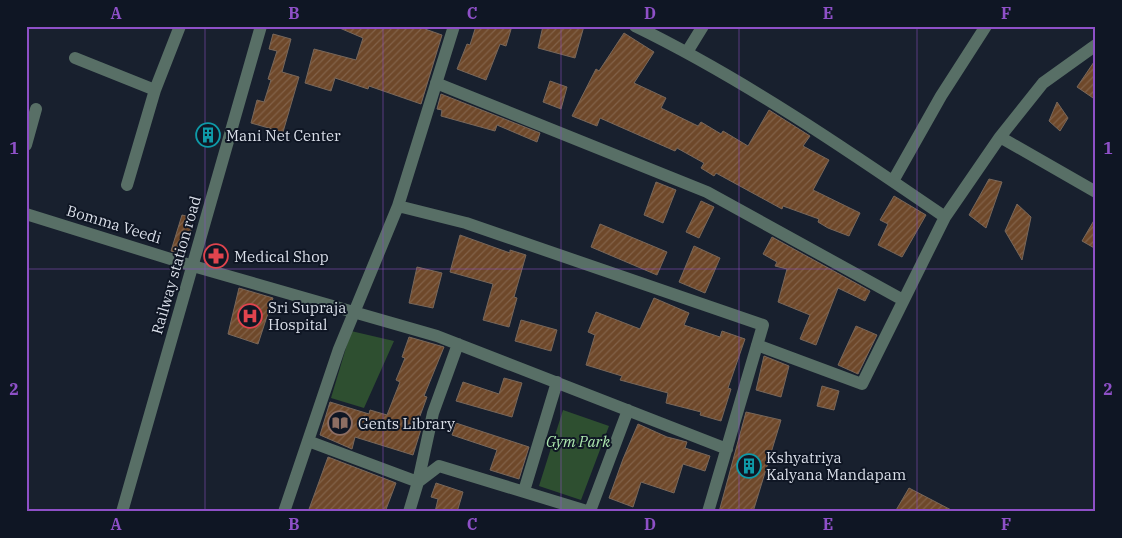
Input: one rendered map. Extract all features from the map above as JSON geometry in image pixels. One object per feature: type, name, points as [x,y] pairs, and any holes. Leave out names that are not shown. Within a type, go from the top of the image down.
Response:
[{"type":"street","points":[[127,185],[155,90],[180,26]]},
{"type":"street","name":"Railway station road","points":[[122,512],[261,26]]},
{"type":"street","points":[[284,512],[339,349],[398,206],[454,26]]},
{"type":"street","points":[[635,26],[687,52],[893,181],[945,217]]},
{"type":"street","points":[[687,52],[703,26]]},
{"type":"street","points":[[893,181],[941,96],[986,26]]},
{"type":"street","points":[[757,345],[862,384],[945,217],[1000,137],[1043,83],[1096,45]]},
{"type":"street","points":[[75,58],[155,90]]},
{"type":"street","points":[[436,83],[707,192],[904,300]]},
{"type":"street","points":[[26,145],[36,109]]},
{"type":"street","points":[[1000,137],[1096,192]]},
{"type":"street","points":[[398,206],[475,226],[762,325],[708,512]]},
{"type":"street","name":"Bomma Veedi","points":[[26,214],[193,266],[458,344],[726,449]]},
{"type":"street","points":[[409,512],[418,482],[433,413],[458,344]]},
{"type":"street","points":[[524,491],[557,382]]},
{"type":"street","points":[[418,482],[439,466],[590,511],[628,410]]},
{"type":"street","points":[[308,441],[418,482]]},
{"type":"green space","points":[[351,331],[394,341],[364,408],[331,398]]},
{"type":"green space","name":"Gym Park","points":[[563,410],[609,426],[581,500],[539,486]]},
{"type":"building","points":[[335,26],[426,26],[425,29],[442,35],[421,104],[369,86],[368,89],[335,78],[331,91],[305,83],[314,49],[356,60],[363,38]]},
{"type":"building","points":[[476,26],[512,26],[506,46],[500,44],[486,80],[457,69],[467,44],[470,45]]},
{"type":"building","points":[[543,26],[584,26],[575,58],[538,48]]},
{"type":"building","points":[[624,33],[654,52],[634,83],[666,98],[661,108],[698,126],[701,122],[721,134],[723,131],[748,146],[769,110],[810,136],[803,146],[829,160],[813,190],[860,213],[849,236],[828,228],[818,222],[819,219],[783,206],[782,209],[716,173],[714,176],[701,168],[704,163],[677,148],[675,151],[600,118],[597,126],[572,116],[596,69],[599,71]]},
{"type":"building","points":[[273,34],[291,39],[282,72],[299,77],[283,132],[251,123],[257,100],[264,102],[271,80],[268,79],[277,51],[269,49]]},
{"type":"building","points":[[1096,59],[1096,100],[1077,87]]},
{"type":"building","points":[[550,81],[567,87],[561,109],[543,102]]},
{"type":"building","points":[[441,94],[540,133],[537,142],[497,125],[495,131],[441,116],[442,110],[437,109]]},
{"type":"building","points":[[1057,102],[1068,118],[1060,131],[1049,121]]},
{"type":"building","points":[[989,179],[1002,182],[986,228],[969,215]]},
{"type":"building","points":[[656,182],[676,190],[663,223],[644,215]]},
{"type":"building","points":[[894,196],[926,215],[902,257],[878,245],[888,224],[880,220]]},
{"type":"building","points":[[701,201],[714,207],[699,238],[686,232]]},
{"type":"building","points":[[1017,204],[1031,217],[1022,260],[1005,231]]},
{"type":"building","points":[[182,215],[194,218],[185,255],[171,251]]},
{"type":"building","points":[[1096,217],[1096,249],[1082,241]]},
{"type":"building","points":[[600,224],[667,252],[657,275],[591,247]]},
{"type":"building","points":[[460,235],[510,253],[510,250],[526,255],[514,297],[517,298],[509,327],[483,320],[493,284],[450,272]]},
{"type":"building","points":[[772,237],[870,291],[865,301],[838,288],[816,345],[800,339],[810,315],[778,302],[787,269],[775,266],[777,262],[763,254]]},
{"type":"building","points":[[694,246],[720,258],[705,293],[679,282]]},
{"type":"building","name":"Medical Shop","points":[[210,247],[227,252],[224,265],[206,261]]},
{"type":"building","points":[[417,267],[442,273],[433,308],[409,303]]},
{"type":"building","name":"Sri Supraja Hospital","points":[[239,288],[273,298],[258,344],[228,334]]},
{"type":"building","points":[[654,298],[689,313],[684,325],[720,337],[722,331],[745,339],[728,388],[731,389],[721,421],[700,415],[701,412],[666,403],[668,393],[620,380],[622,376],[586,365],[595,335],[588,332],[596,312],[640,329]]},
{"type":"building","points":[[521,320],[557,330],[551,351],[515,341]]},
{"type":"building","points":[[856,326],[877,335],[858,374],[838,365]]},
{"type":"building","points":[[409,337],[444,347],[424,396],[427,397],[417,424],[422,426],[413,455],[355,437],[352,449],[320,435],[330,402],[369,414],[370,410],[387,415],[400,382],[396,380],[405,358],[402,357]]},
{"type":"building","points":[[764,356],[789,366],[781,397],[756,390]]},
{"type":"building","points":[[504,378],[522,383],[512,417],[456,401],[463,382],[499,394]]},
{"type":"building","points":[[822,386],[839,391],[834,410],[817,406]]},
{"type":"building","name":"Kshyatriya Kalyana Mandapam","points":[[746,412],[781,420],[753,512],[719,512]]},
{"type":"building","points":[[456,423],[529,447],[519,479],[490,470],[497,450],[452,435]]},
{"type":"building","points":[[638,424],[667,437],[687,442],[685,448],[710,456],[705,471],[683,464],[674,493],[641,482],[633,507],[609,498]]},
{"type":"building","points":[[328,457],[396,483],[385,512],[308,512]]},
{"type":"building","points":[[436,483],[463,492],[457,512],[435,512],[438,499],[431,497]]},
{"type":"building","points":[[909,488],[955,512],[895,512]]},
{"type":"place","name":"Mani Net Center","points":[[208,135]]},
{"type":"place","name":"Medical Shop","points":[[216,256]]},
{"type":"place","name":"Sri Supraja Hospital","points":[[250,316]]},
{"type":"place","name":"Gents Library","points":[[340,423]]},
{"type":"place","name":"Kshyatriya Kalyana Mandapam","points":[[749,466]]}]
